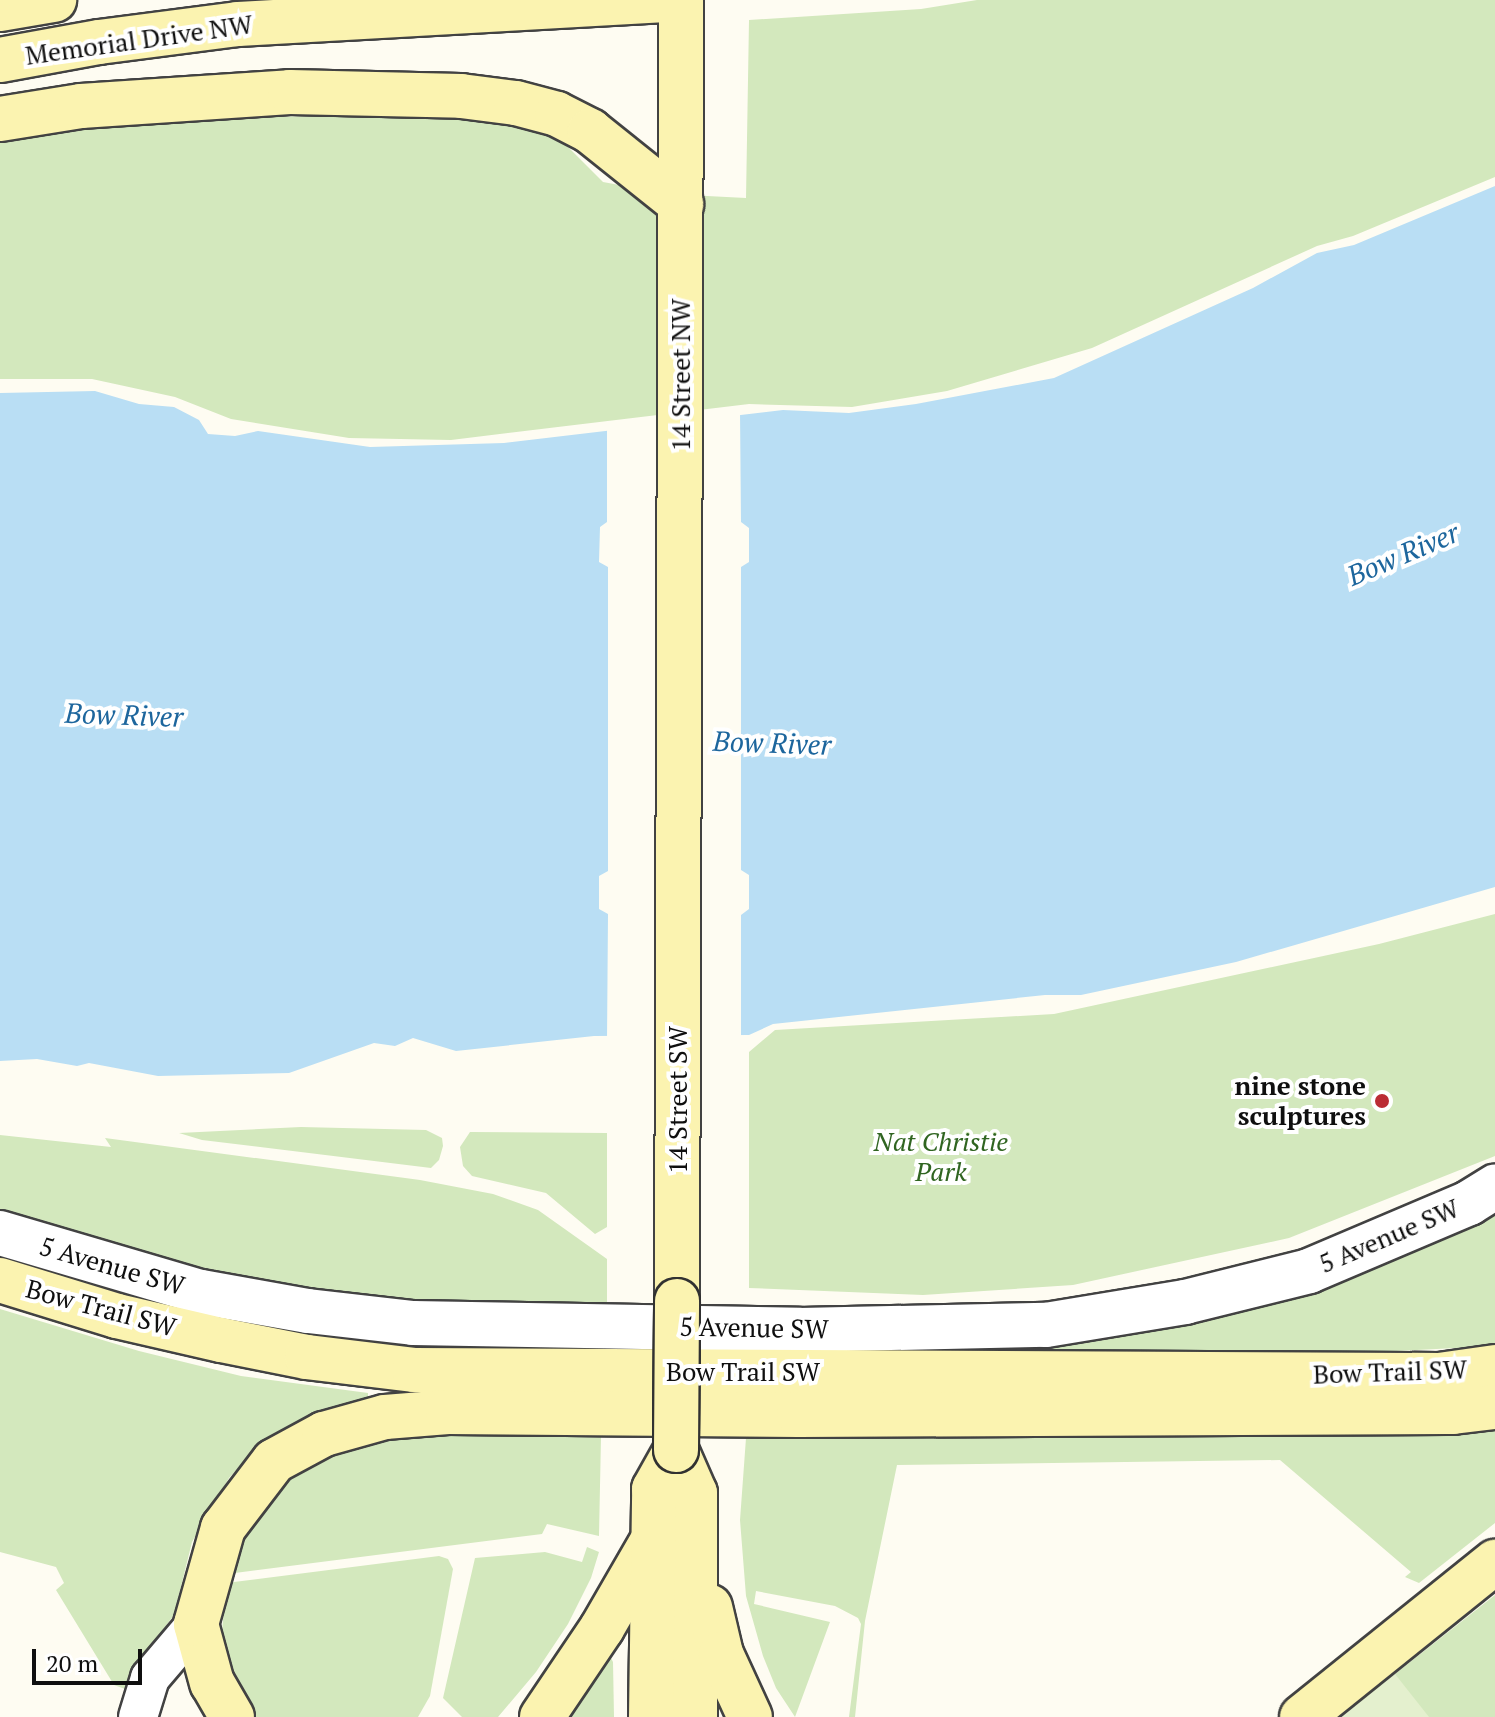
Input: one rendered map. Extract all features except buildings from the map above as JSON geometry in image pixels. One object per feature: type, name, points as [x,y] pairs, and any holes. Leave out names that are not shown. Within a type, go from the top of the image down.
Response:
[{"type":"main road","name":"Memorial Drive NW","points":[[0,9],[54,0]]},
{"type":"main road","name":"Memorial Drive NW","points":[[0,60],[99,42],[238,24],[661,0]]},
{"type":"main road","name":"14 Street NW","points":[[680,750],[681,0]]},
{"type":"main road","points":[[0,119],[81,106],[290,92],[461,96],[502,101],[557,114],[590,131],[681,204]]},
{"type":"main road","name":"14 Street SW","points":[[680,750],[676,1450],[654,1489],[674,1540],[695,1717]]},
{"type":"main road","name":"Bow Trail SW","points":[[0,1280],[117,1316],[221,1340],[307,1357],[414,1370],[1439,1375],[1495,1367]]},
{"type":"main road","points":[[232,1717],[212,1683],[196,1624],[223,1528],[274,1461],[324,1434],[385,1417],[448,1412],[799,1415],[1453,1412],[1495,1407]]},
{"type":"main road","points":[[542,1717],[602,1628],[674,1540],[750,1717]]},
{"type":"main road","name":"14 Street SW","points":[[651,1717],[674,1540]]},
{"type":"main road","points":[[1302,1717],[1495,1562]]},
{"type":"street","name":"5 Avenue SW","points":[[0,1233],[201,1292],[308,1311],[413,1323],[800,1330],[1046,1325],[1185,1302],[1309,1271],[1469,1203],[1495,1187]]},
{"type":"street","points":[[138,1717],[150,1678],[196,1624]]},
{"type":"green space","points":[[977,0],[1495,0],[1495,177],[1353,236],[1317,246],[1092,348],[947,391],[852,407],[749,404],[451,440],[349,438],[231,419],[175,397],[92,379],[0,379],[0,136],[158,119],[420,114],[507,123],[554,133],[603,182],[668,194],[746,198],[749,20],[921,9]]},
{"type":"green space","name":"Nat Christie Park","points":[[1495,914],[1495,1156],[1289,1238],[1073,1285],[923,1295],[749,1288],[749,1052],[775,1030],[1054,1014],[1379,944]]},
{"type":"green space","points":[[301,1127],[426,1130],[442,1138],[443,1146],[439,1160],[431,1168],[202,1140],[179,1133]]},
{"type":"green space","points":[[470,1132],[607,1133],[607,1227],[595,1234],[546,1193],[472,1176],[463,1166],[460,1147]]},
{"type":"green space","points":[[0,1135],[111,1147],[105,1138],[420,1180],[493,1194],[538,1210],[607,1259],[607,1302],[337,1305],[0,1220]]},
{"type":"green space","points":[[1495,1202],[1495,1346],[1358,1353],[1054,1353],[1052,1344]]},
{"type":"green space","points":[[0,1309],[139,1351],[241,1376],[368,1393],[368,1400],[286,1429],[247,1458],[229,1478],[192,1542],[174,1615],[131,1672],[125,1689],[114,1685],[56,1590],[64,1583],[56,1567],[0,1552]]},
{"type":"green space","points":[[566,1429],[567,1437],[601,1437],[599,1536],[547,1524],[542,1534],[227,1574],[240,1540],[282,1484],[306,1465],[330,1453],[413,1431]]},
{"type":"green space","points":[[1495,1430],[1495,1523],[1419,1583],[1405,1577],[1411,1572],[1280,1460],[897,1465],[865,1621],[855,1717],[849,1717],[861,1624],[858,1618],[835,1606],[756,1591],[754,1604],[830,1622],[795,1717],[776,1688],[763,1656],[746,1596],[740,1520],[746,1438],[787,1432]]},
{"type":"green space","points":[[587,1547],[599,1552],[591,1578],[568,1624],[536,1672],[498,1717],[462,1717],[443,1698],[475,1558],[545,1552],[582,1562]]},
{"type":"green space","points":[[439,1556],[448,1559],[453,1569],[430,1696],[418,1717],[253,1717],[236,1691],[228,1662],[222,1632],[226,1583]]},
{"type":"green space","points":[[1495,1595],[1495,1717],[1340,1717],[1395,1674]]},
{"type":"green space","points":[[610,1656],[613,1662],[614,1717],[567,1717]]},
{"type":"green space","points":[[1395,1674],[1429,1717],[1340,1717]]},
{"type":"water","name":"Bow River","points":[[1495,186],[1495,887],[1236,962],[1081,995],[1045,995],[773,1024],[749,1035],[594,1036],[456,1051],[413,1038],[395,1046],[374,1043],[289,1073],[158,1076],[89,1063],[77,1066],[37,1059],[0,1061],[0,393],[95,391],[139,404],[174,407],[199,420],[208,434],[235,436],[258,431],[370,447],[504,443],[783,410],[849,413],[916,404],[1054,378],[1253,288],[1317,253],[1354,245]]},
{"type":"pier","points":[[740,411],[741,522],[749,528],[749,562],[741,567],[741,870],[749,875],[749,909],[741,915],[741,1039],[607,1040],[608,914],[599,909],[599,876],[608,871],[608,567],[599,562],[600,527],[607,522],[607,427]]},
{"type":"place","name":"nine stone sculptures","points":[[1382,1101]]}]
